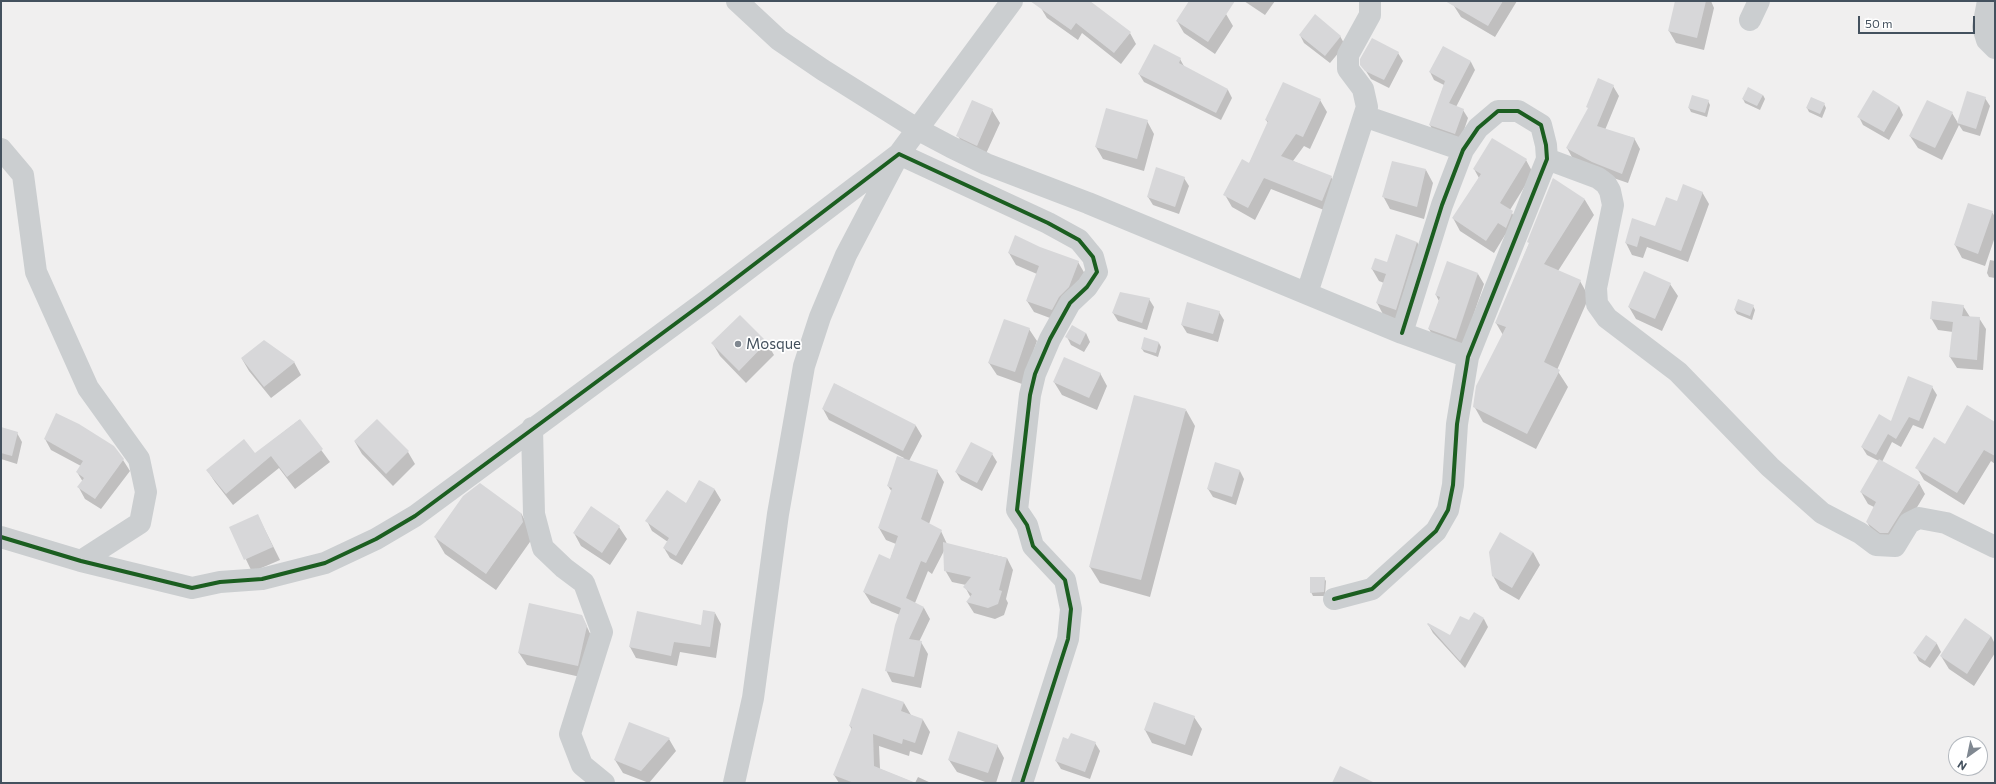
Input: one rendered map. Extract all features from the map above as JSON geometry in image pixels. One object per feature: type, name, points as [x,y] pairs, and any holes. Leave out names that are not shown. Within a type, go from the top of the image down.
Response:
[{"type":"street","points":[[737,1],[779,40],[823,70],[917,129],[986,164],[1088,203],[1402,333],[1468,357]]},
{"type":"street","points":[[734,783],[753,698],[778,514],[804,366],[820,317],[846,256],[899,154],[1012,1]]},
{"type":"street","points":[[1307,293],[1367,107],[1363,89],[1348,69],[1348,55],[1370,15],[1370,1]]},
{"type":"street","points":[[1750,20],[1759,1]]},
{"type":"street","points":[[1988,1],[1983,27],[1987,40],[1995,48]]},
{"type":"street","points":[[1334,599],[1372,589],[1436,531],[1448,510],[1453,485],[1457,424],[1468,357],[1546,159],[1546,145],[1541,125],[1518,111],[1498,111],[1478,128],[1463,150],[1442,205],[1402,333]]},
{"type":"street","points":[[1364,116],[1463,150]]},
{"type":"street","points":[[1,149],[23,175],[36,272],[88,388],[139,459],[146,492],[140,523],[81,561]]},
{"type":"street","points":[[2,540],[192,588],[220,582],[262,578],[326,562],[376,539],[415,516],[699,306],[899,154]]},
{"type":"street","points":[[899,154],[1048,223],[1079,240],[1093,257],[1097,272],[1087,287],[1070,303],[1050,339],[1035,374],[1030,394],[1017,510],[1027,525],[1033,546],[1065,580],[1071,609],[1068,639],[1022,783]]},
{"type":"street","points":[[1546,159],[1598,178],[1606,184],[1610,191],[1613,205],[1596,288],[1597,304],[1607,318],[1678,372],[1770,468],[1822,513],[1860,533],[1876,545],[1895,546],[1909,523],[1919,518],[1946,523],[1995,547]]},
{"type":"street","points":[[532,428],[534,514],[543,548],[564,568],[584,583],[602,632],[570,734],[582,765],[604,783]]},
{"type":"building","points":[[1030,1],[1090,1],[1131,32],[1114,53],[1076,23],[1071,30]]},
{"type":"building","points":[[1189,1],[1235,1],[1208,42],[1176,21]]},
{"type":"building","points":[[1445,1],[1503,1],[1488,26]]},
{"type":"building","points":[[1675,1],[1706,1],[1697,38],[1668,31]]},
{"type":"building","points":[[1315,14],[1341,36],[1325,56],[1299,35]]},
{"type":"building","points":[[1372,38],[1399,52],[1384,80],[1365,71],[1360,65],[1360,59]]},
{"type":"building","points":[[1154,44],[1181,58],[1179,63],[1228,89],[1216,113],[1138,74]]},
{"type":"building","points":[[1443,46],[1471,61],[1449,103],[1464,109],[1455,134],[1429,125],[1445,81],[1429,72]]},
{"type":"building","points":[[1598,78],[1614,85],[1597,126],[1635,138],[1622,174],[1592,162],[1566,148],[1588,108],[1586,107]]},
{"type":"building","points":[[1283,82],[1321,99],[1303,137],[1296,134],[1281,156],[1332,176],[1322,201],[1264,178],[1248,208],[1223,195],[1242,159],[1249,163],[1268,121],[1265,120]]},
{"type":"building","points":[[1748,87],[1763,95],[1757,106],[1742,99]]},
{"type":"building","points":[[1873,90],[1899,106],[1884,132],[1857,117]]},
{"type":"building","points":[[1967,91],[1986,97],[1976,129],[1957,123]]},
{"type":"building","points":[[1692,95],[1709,100],[1705,113],[1688,108]]},
{"type":"building","points":[[1811,97],[1825,103],[1820,114],[1806,108]]},
{"type":"building","points":[[972,100],[993,109],[977,146],[956,136]]},
{"type":"building","points":[[1927,100],[1953,112],[1935,148],[1909,136]]},
{"type":"building","points":[[1106,108],[1148,120],[1137,159],[1095,147]]},
{"type":"building","points":[[1492,138],[1527,159],[1500,203],[1513,211],[1506,228],[1498,223],[1486,241],[1452,218],[1481,174],[1473,169]]},
{"type":"building","points":[[1392,161],[1426,169],[1417,207],[1382,197]]},
{"type":"building","points":[[1156,167],[1185,177],[1175,207],[1147,197]]},
{"type":"building","points":[[1553,178],[1585,199],[1544,264],[1581,280],[1544,362],[1560,370],[1527,434],[1473,407],[1476,386],[1506,327],[1495,323],[1529,243],[1527,242]]},
{"type":"building","points":[[1683,184],[1703,192],[1681,251],[1640,236],[1637,247],[1625,243],[1632,218],[1655,226],[1666,197],[1677,201]]},
{"type":"building","points":[[1968,203],[1993,211],[1978,254],[1954,245]]},
{"type":"building","points":[[1396,234],[1417,242],[1396,310],[1376,303],[1386,274],[1371,269],[1375,258],[1387,262]]},
{"type":"building","points":[[1015,235],[1040,247],[1079,261],[1069,287],[1059,297],[1052,310],[1026,301],[1039,266],[1008,253]]},
{"type":"building","points":[[1447,261],[1478,273],[1456,339],[1428,329],[1440,297],[1435,295]]},
{"type":"building","points":[[1644,271],[1671,283],[1655,319],[1628,307]]},
{"type":"building","points":[[1120,292],[1150,298],[1142,323],[1112,313]]},
{"type":"building","points":[[1738,299],[1754,305],[1750,316],[1734,310]]},
{"type":"building","points":[[1932,301],[1964,305],[1962,316],[1980,317],[1977,360],[1949,357],[1953,322],[1930,319]]},
{"type":"building","points":[[1187,302],[1220,311],[1213,334],[1181,325]]},
{"type":"building","points":[[740,315],[767,342],[739,371],[711,343]]},
{"type":"building","points":[[1004,319],[1030,328],[1015,372],[988,363]]},
{"type":"building","points":[[1072,325],[1086,333],[1080,345],[1065,337]]},
{"type":"building","points":[[1144,337],[1159,342],[1156,353],[1141,349]]},
{"type":"building","points":[[264,340],[295,362],[264,387],[241,358]]},
{"type":"building","points":[[1064,357],[1101,373],[1089,398],[1053,382]]},
{"type":"building","points":[[1908,376],[1933,386],[1919,421],[1909,417],[1896,439],[1888,434],[1876,455],[1861,447],[1879,414],[1891,421]]},
{"type":"building","points":[[834,383],[916,425],[903,451],[822,409]]},
{"type":"building","points":[[1134,395],[1186,409],[1141,580],[1089,567]]},
{"type":"building","points":[[1967,405],[1995,422],[1995,456],[1984,450],[1957,493],[1915,468],[1934,437],[1945,444]]},
{"type":"building","points":[[56,413],[79,424],[114,446],[124,459],[95,499],[77,487],[84,478],[76,472],[83,461],[44,439]]},
{"type":"building","points":[[300,419],[323,449],[287,477],[271,456],[226,494],[206,470],[244,439],[255,453]]},
{"type":"building","points":[[377,419],[409,451],[386,474],[354,441]]},
{"type":"building","points":[[1,427],[18,432],[12,456],[1,453]]},
{"type":"building","points":[[971,442],[993,453],[977,483],[955,472]]},
{"type":"building","points":[[897,456],[938,470],[921,519],[942,530],[926,563],[921,561],[906,598],[924,607],[909,639],[922,641],[914,677],[885,671],[895,625],[901,608],[863,592],[879,554],[890,559],[898,536],[878,528],[892,488],[887,486]]},
{"type":"building","points":[[1879,459],[1920,482],[1888,533],[1880,533],[1866,522],[1876,502],[1860,492]]},
{"type":"building","points":[[1215,462],[1240,470],[1232,497],[1207,489]]},
{"type":"building","points":[[699,480],[715,489],[676,556],[663,548],[669,538],[645,521],[667,490],[686,503]]},
{"type":"building","points":[[480,483],[521,513],[523,522],[486,574],[434,537],[463,496]]},
{"type":"building","points":[[591,506],[620,526],[602,553],[573,533]]},
{"type":"building","points":[[258,514],[273,547],[244,560],[229,527]]},
{"type":"building","points":[[1500,532],[1533,552],[1512,588],[1492,576],[1489,552]]},
{"type":"building","points":[[943,542],[1007,558],[999,590],[1002,591],[998,604],[988,608],[966,602],[972,594],[963,587],[971,577],[944,571]]},
{"type":"building","points":[[1310,577],[1325,577],[1324,592],[1310,593]]},
{"type":"building","points":[[529,603],[582,615],[587,626],[578,666],[518,653]]},
{"type":"building","points":[[703,610],[715,612],[710,647],[674,642],[671,656],[629,647],[637,611],[701,625]]},
{"type":"building","points":[[1474,612],[1484,618],[1460,661],[1427,624],[1428,623],[1450,635],[1460,616],[1469,620]]},
{"type":"building","points":[[1965,618],[1991,636],[1967,674],[1940,656]]},
{"type":"building","points":[[1926,635],[1937,643],[1925,661],[1913,653]]},
{"type":"building","points":[[862,688],[904,702],[901,711],[923,719],[915,743],[903,739],[902,744],[873,734],[874,766],[916,783],[854,783],[833,775],[852,727],[849,726]]},
{"type":"building","points":[[1154,702],[1195,716],[1185,745],[1144,730]]},
{"type":"building","points":[[629,722],[670,738],[641,771],[614,760]]},
{"type":"building","points":[[958,731],[998,745],[988,773],[948,760]]},
{"type":"building","points":[[1071,733],[1096,742],[1085,772],[1055,761],[1063,737],[1068,739]]},
{"type":"building","points":[[1340,766],[1375,783],[1332,783]]},
{"type":"cycle path","points":[[1334,599],[1372,589],[1436,531],[1448,510],[1453,485],[1457,424],[1468,357],[1547,159],[1546,145],[1541,125],[1518,111],[1498,111],[1478,128],[1463,150],[1442,205],[1402,333]]},
{"type":"cycle path","points":[[1,537],[81,561],[192,588],[220,582],[262,579],[325,563],[376,539],[415,516],[706,301],[899,154],[1048,223],[1079,240],[1093,257],[1097,272],[1087,287],[1070,303],[1050,339],[1035,374],[1030,395],[1017,510],[1027,525],[1033,546],[1065,580],[1071,609],[1068,639],[1022,783]]},
{"type":"place","name":"Mosque","points":[[738,344]]}]
